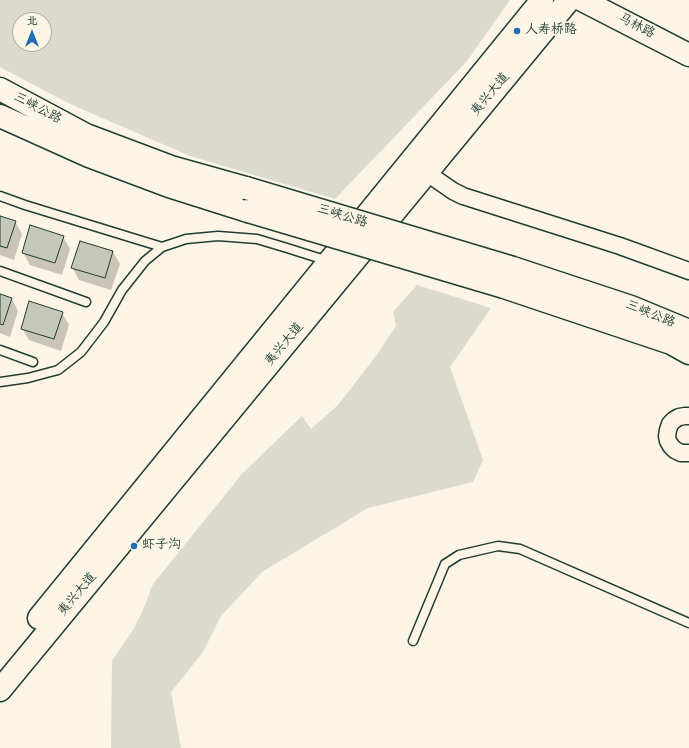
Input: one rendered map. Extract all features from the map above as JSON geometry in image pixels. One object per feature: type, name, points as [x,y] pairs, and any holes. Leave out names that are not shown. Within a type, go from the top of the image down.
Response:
[{"type":"main road","name":"夷兴大道","points":[[0,667],[542,0]]},
{"type":"main road","name":"夷兴大道","points":[[0,690],[569,0]]},
{"type":"main road","name":"马林路","points":[[582,0],[689,55]]},
{"type":"main road","name":"三峡公路","points":[[0,89],[86,135],[171,167],[246,188],[508,277],[671,343],[689,353]]},
{"type":"main road","name":"三峡公路","points":[[0,116],[89,156],[169,186],[248,211],[631,307],[689,331]]},
{"type":"street","points":[[427,172],[453,191],[463,196],[620,246],[689,271]]},
{"type":"street","points":[[689,416],[679,417],[674,420],[670,424],[667,436],[668,441],[675,450],[681,453],[689,453]]},
{"type":"lane","points":[[0,196],[162,247]]},
{"type":"lane","points":[[0,382],[28,378],[58,370],[80,352],[104,322],[122,290],[145,261],[162,247],[186,240],[218,236],[257,240],[329,262]]},
{"type":"lane","points":[[0,271],[86,302]]},
{"type":"lane","points":[[0,350],[33,362]]},
{"type":"lane","points":[[413,642],[445,564],[460,555],[498,546],[520,549],[689,623]]},
{"type":"shaded area","points":[[0,0],[510,0],[467,61],[335,199],[190,156],[70,104],[0,67]]},
{"type":"shaded area","points":[[417,285],[491,308],[450,367],[483,460],[473,482],[368,508],[262,572],[221,616],[203,652],[171,692],[181,748],[111,748],[112,661],[133,630],[153,584],[242,474],[302,416],[311,429],[338,405],[376,356],[396,326],[393,312]]},
{"type":"building","points":[[0,216],[16,221],[7,248],[0,246]]},
{"type":"building","points":[[30,225],[64,236],[55,263],[22,253]]},
{"type":"building","points":[[80,241],[113,251],[105,278],[71,268]]},
{"type":"building","points":[[0,294],[12,298],[3,325],[0,324]]},
{"type":"building","points":[[29,301],[63,312],[54,339],[21,329]]},
{"type":"place","name":"人寿桥路","points":[[517,31]]},
{"type":"place","name":"虾子沟","points":[[134,546]]}]
